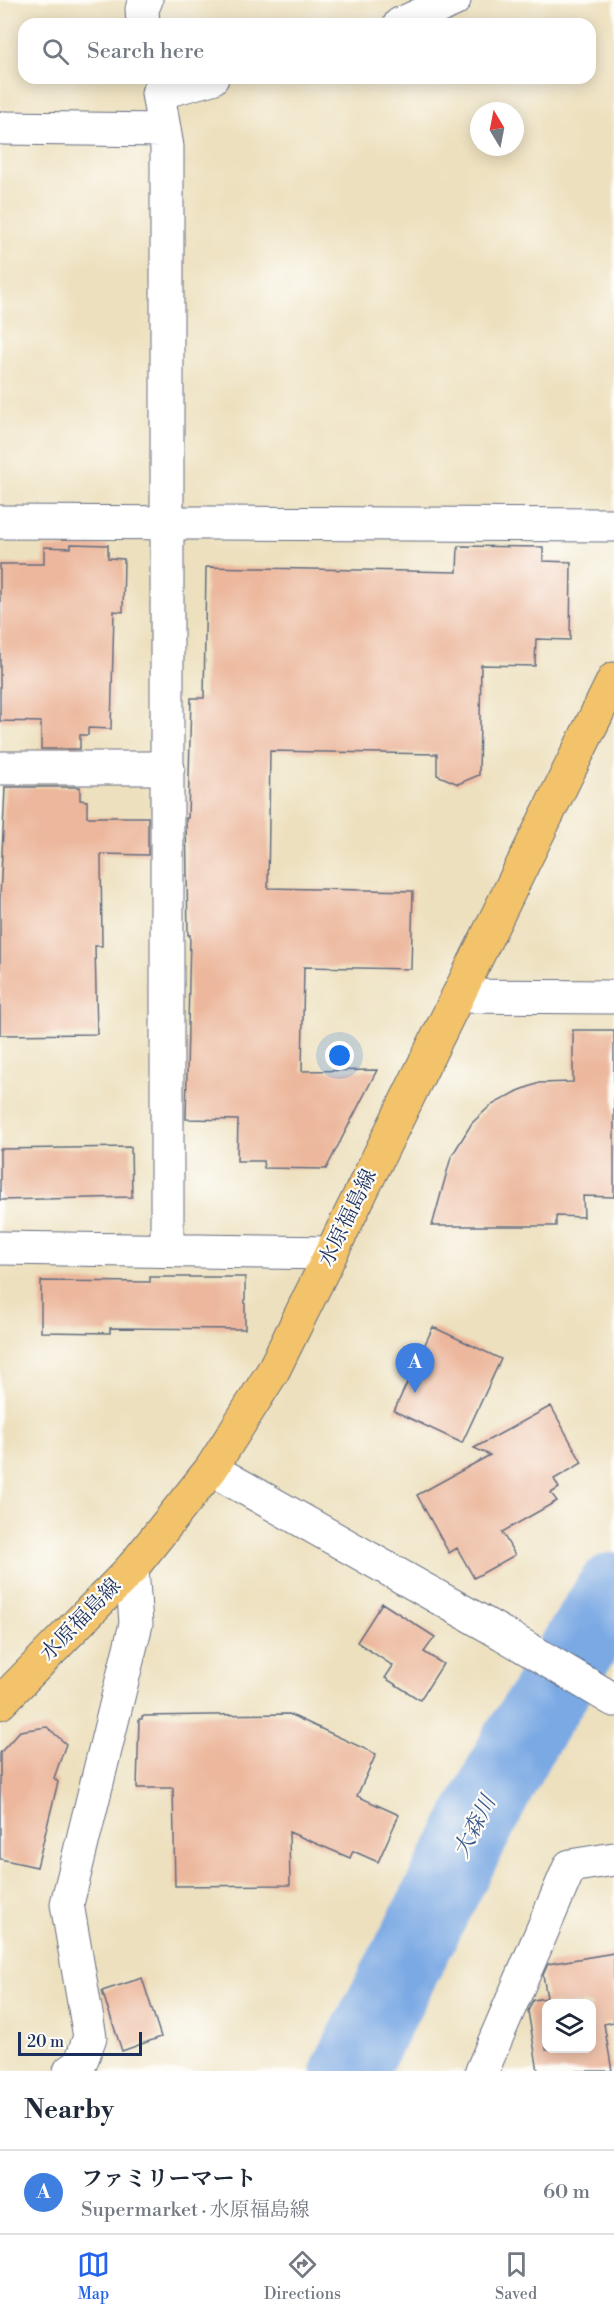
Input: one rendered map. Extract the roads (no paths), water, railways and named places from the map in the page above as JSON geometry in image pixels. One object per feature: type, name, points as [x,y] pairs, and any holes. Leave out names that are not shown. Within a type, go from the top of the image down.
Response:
[{"type":"main road","name":"水原福島線","points":[[0,1703],[132,1568],[212,1469],[273,1371],[614,679]]},
{"type":"street","points":[[143,18],[142,9],[146,0]]},
{"type":"street","points":[[414,18],[454,0]]},
{"type":"street","points":[[156,85],[167,147],[167,1250]]},
{"type":"street","points":[[3,128],[164,130]]},
{"type":"street","points":[[0,522],[614,525]]},
{"type":"street","points":[[0,768],[168,768]]},
{"type":"street","points":[[458,996],[614,997]]},
{"type":"street","points":[[0,1248],[331,1252]]},
{"type":"street","points":[[212,1469],[522,1645],[614,1700]]},
{"type":"street","points":[[70,2071],[80,2064],[90,2037],[67,1904],[136,1624],[132,1568]]},
{"type":"street","points":[[482,2071],[570,1866],[614,1859]]},
{"type":"waterway","name":"大森川","points":[[349,2071],[516,1748],[614,1590]]},
{"type":"place","name":"ファミリーマート","points":[[415,1393]]}]
